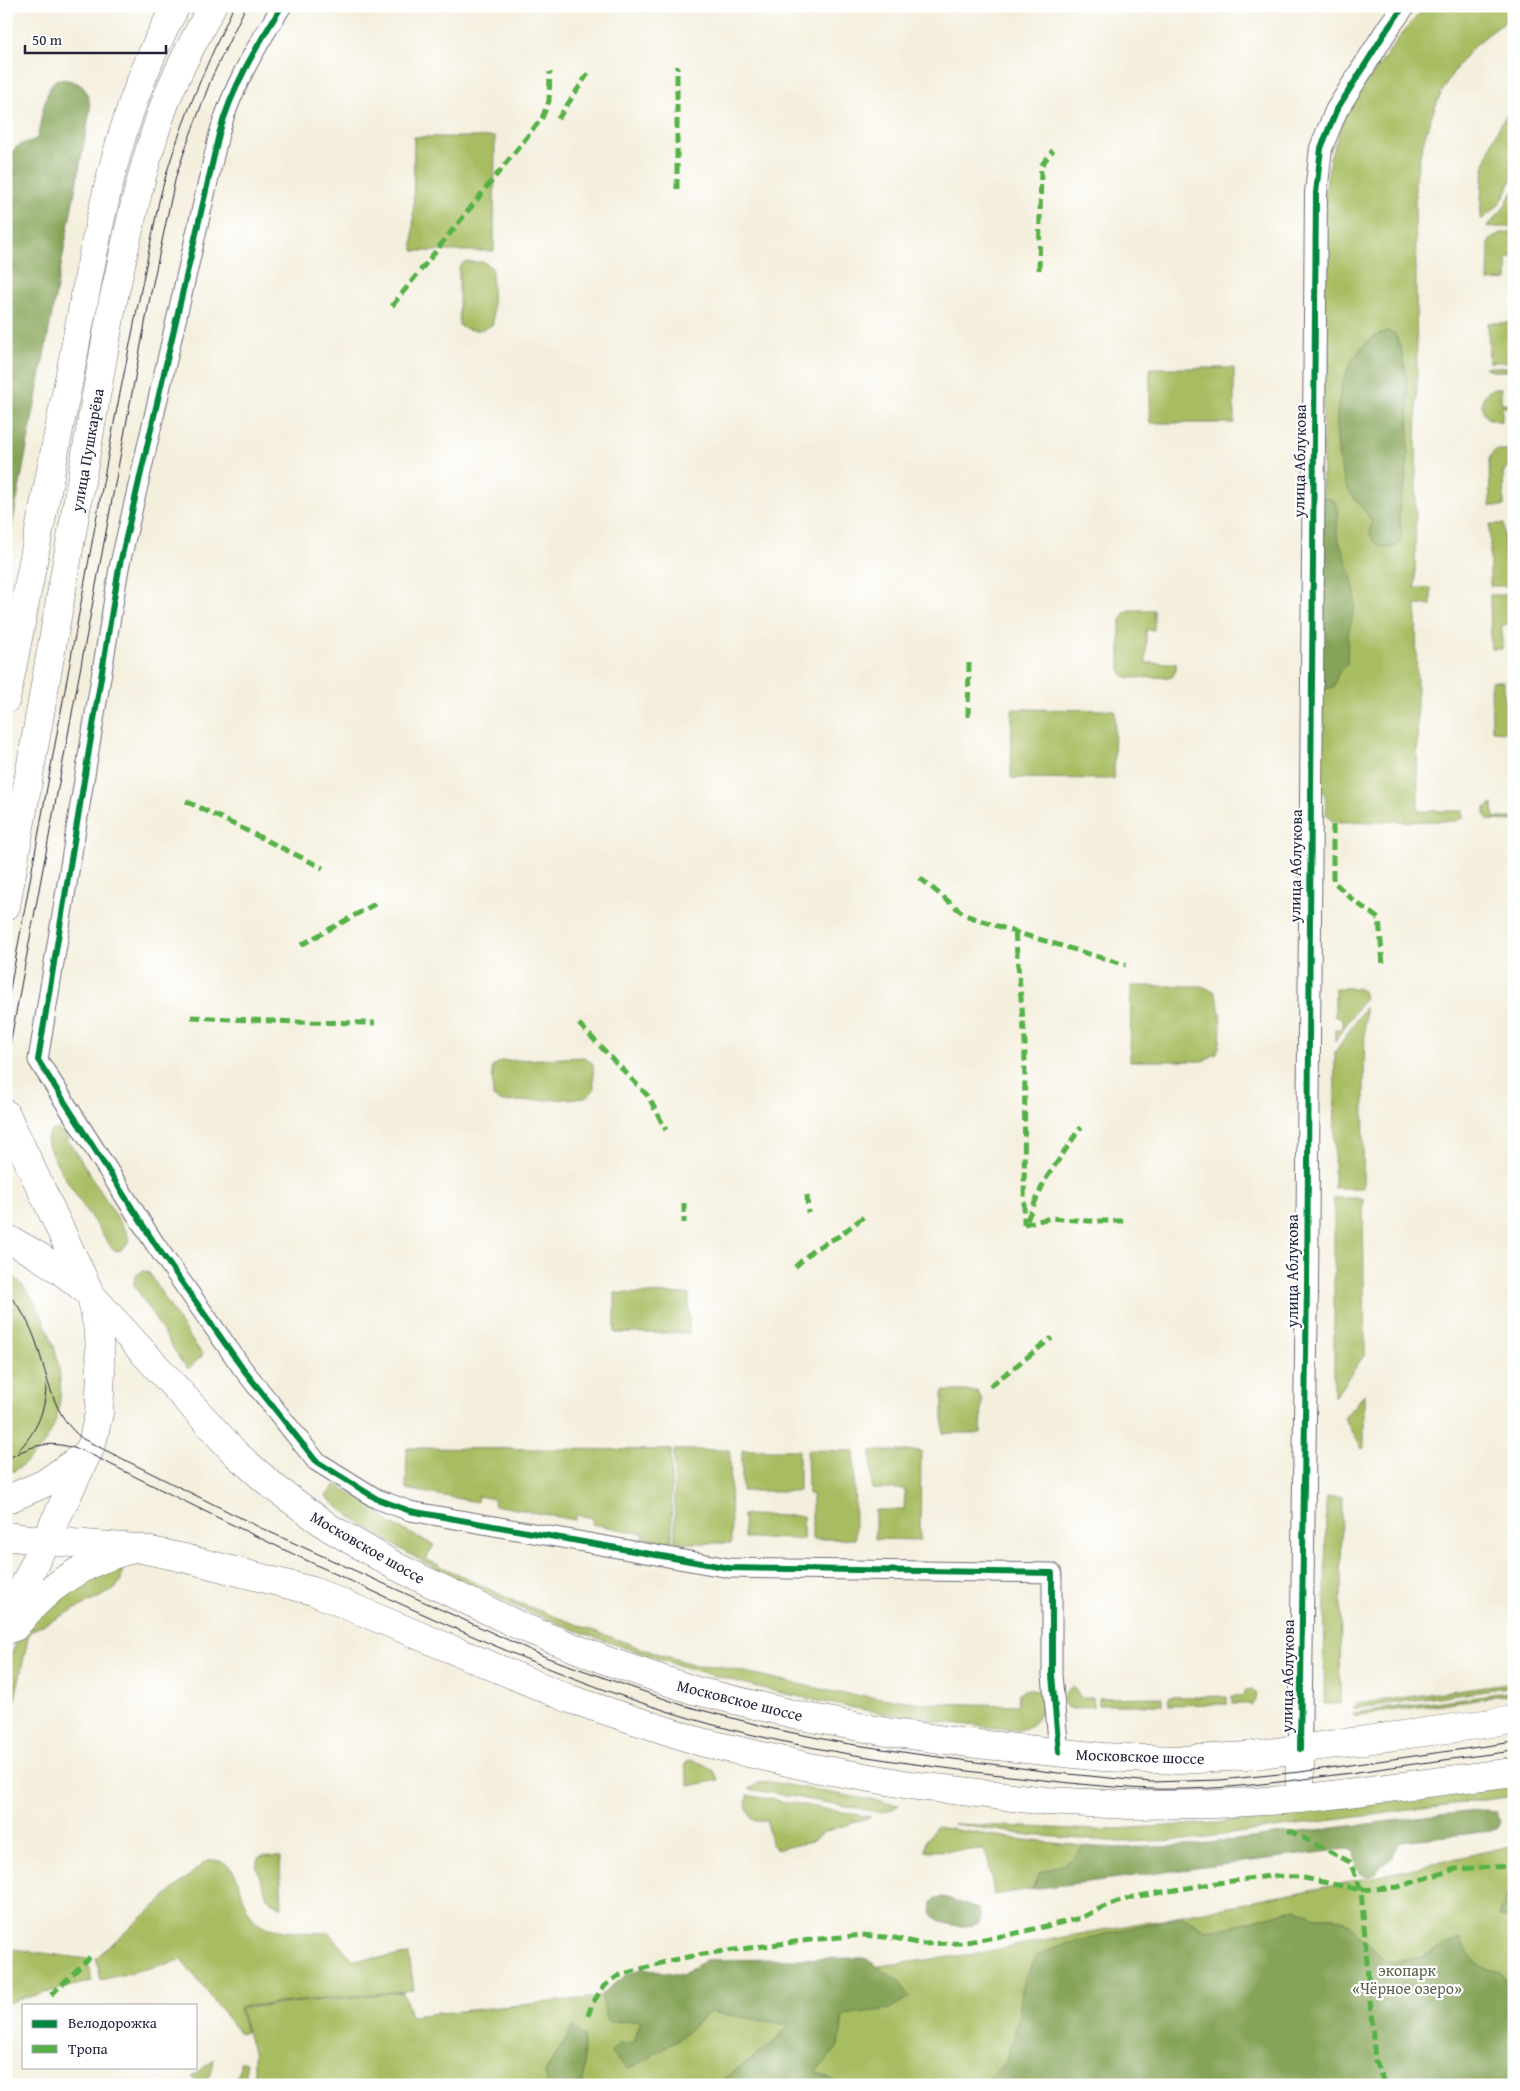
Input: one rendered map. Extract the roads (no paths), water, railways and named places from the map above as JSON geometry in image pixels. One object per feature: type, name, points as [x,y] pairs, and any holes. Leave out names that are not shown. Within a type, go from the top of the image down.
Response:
[{"type":"main road","name":"улица Пушкарёва","points":[[6,699],[86,291],[112,171],[128,114],[146,65],[176,6]]},
{"type":"main road","name":"улица Пушкарёва","points":[[6,906],[112,306],[132,215],[150,148],[166,100],[212,6]]},
{"type":"main road","points":[[6,1114],[92,1295],[99,1335],[101,1373],[99,1413],[88,1453],[19,1596],[6,1630]]},
{"type":"main road","points":[[6,1238],[39,1255],[66,1273],[92,1295]]},
{"type":"main road","name":"Московское шоссе","points":[[92,1295],[236,1454],[275,1488],[330,1528],[398,1567],[520,1626],[602,1659],[693,1690],[801,1716],[887,1732],[968,1743],[1103,1757],[1181,1760],[1246,1756],[1514,1720]]},
{"type":"main road","points":[[6,1500],[45,1483],[88,1453]]},
{"type":"main road","points":[[6,1536],[137,1548],[313,1591],[570,1698],[700,1742],[772,1759],[910,1785],[1046,1801],[1130,1804],[1215,1804],[1300,1799],[1514,1772]]},
{"type":"main road","points":[[6,1640],[26,1613],[58,1584],[95,1562],[137,1548]]},
{"type":"main road","name":"улица Аблукова","points":[[1300,1749],[1300,1799]]},
{"type":"street","points":[[282,6],[245,67],[226,107],[219,134],[119,568],[38,1060],[155,1244],[244,1369],[316,1461],[377,1500],[410,1511],[729,1568],[1052,1573],[1052,1675],[1059,1752]]},
{"type":"street","name":"улица Аблукова","points":[[1300,1749],[1316,193],[1321,148],[1333,118],[1388,28],[1404,6]]},
{"type":"tram line","points":[[6,1011],[114,423],[159,201],[182,126],[234,6]]},
{"type":"tram line","points":[[6,1066],[150,297],[176,176],[212,77],[246,6]]},
{"type":"tram line","points":[[6,1292],[21,1310],[32,1331],[58,1408],[73,1430],[83,1439],[263,1529],[548,1658],[682,1705],[774,1729],[843,1743],[1058,1773],[1151,1782],[1220,1780],[1300,1772],[1514,1742]]},
{"type":"tram line","points":[[18,1451],[35,1429],[39,1420],[46,1394],[46,1384]]},
{"type":"tram line","points":[[6,1460],[27,1449],[46,1444],[66,1446],[88,1453],[302,1558],[522,1657],[583,1682],[676,1714],[793,1744],[872,1758],[992,1774],[1089,1785],[1162,1789],[1227,1787],[1268,1783],[1514,1751]]},
{"type":"park label","name":"экопарк «Чёрное озеро»","points":[[1407,1979]]}]
